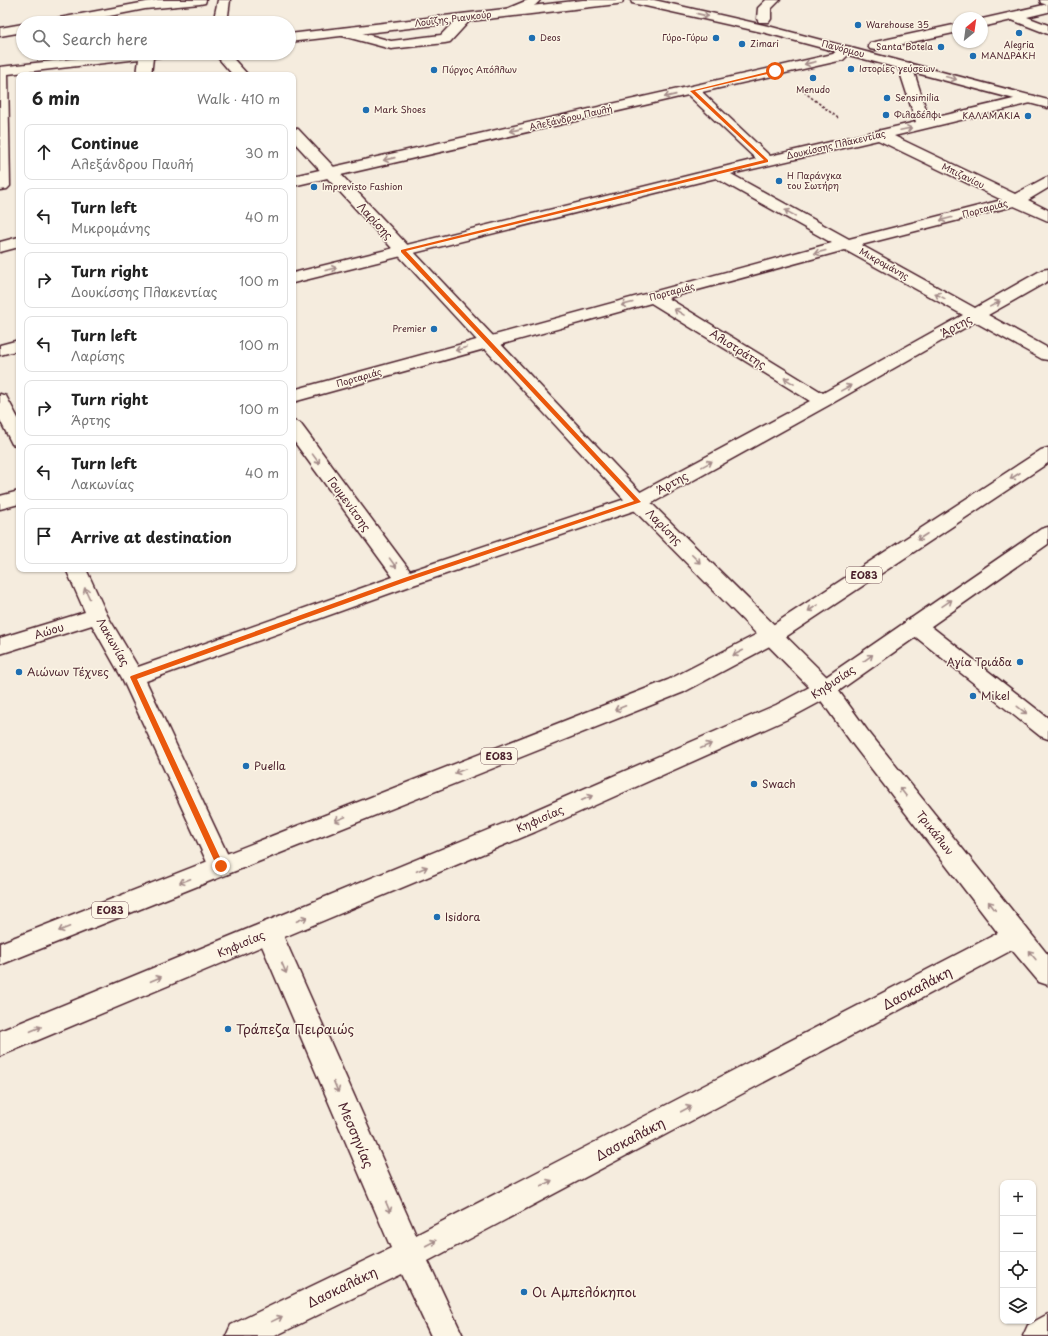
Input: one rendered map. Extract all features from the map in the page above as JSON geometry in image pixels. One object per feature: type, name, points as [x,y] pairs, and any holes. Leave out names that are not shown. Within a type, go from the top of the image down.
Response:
[{"type":"street","points":[[89,16],[145,5],[200,0]]},
{"type":"street","points":[[221,16],[224,0]]},
{"type":"street","points":[[509,13],[532,3],[534,0]]},
{"type":"street","name":"Λουΐζης Ριανκούρ","points":[[296,37],[617,0]]},
{"type":"street","name":"Πανόρμου","points":[[638,0],[768,30],[1048,104]]},
{"type":"street","name":"Πανόρμου","points":[[684,0],[950,65]]},
{"type":"street","points":[[764,19],[765,8],[774,0]]},
{"type":"street","points":[[988,22],[1048,8]]},
{"type":"street","points":[[1014,16],[1048,30]]},
{"type":"street","points":[[344,32],[391,45],[445,39],[465,18]]},
{"type":"street","points":[[0,32],[16,29]]},
{"type":"street","points":[[875,46],[952,29]]},
{"type":"street","name":"Αλεξάνδρου Παυλή","points":[[296,180],[838,57],[846,50]]},
{"type":"street","points":[[16,183],[1,187],[1,71],[100,60]]},
{"type":"street","points":[[145,72],[151,60]]},
{"type":"street","points":[[227,60],[238,72]]},
{"type":"street","points":[[905,66],[924,125]]},
{"type":"street","points":[[692,91],[767,161]]},
{"type":"street","name":"Δουκίσσης Πλακεντίας","points":[[296,277],[767,161],[1030,99]]},
{"type":"street","name":"Λαρίσης","points":[[296,135],[638,502],[825,689]]},
{"type":"street","name":"Μπιζανίου","points":[[879,135],[1048,216]]},
{"type":"street","name":"Μικρομάνης","points":[[719,174],[1048,355]]},
{"type":"street","name":"Πορταριάς","points":[[296,395],[847,244],[1015,201],[1048,182]]},
{"type":"street","points":[[0,247],[16,243]]},
{"type":"street","name":"Άρτης","points":[[133,677],[406,580],[638,502],[822,402],[1048,274]]},
{"type":"street","name":"Αλιστράτης","points":[[654,297],[822,402]]},
{"type":"street","points":[[0,350],[16,346]]},
{"type":"street","points":[[0,400],[16,434]]},
{"type":"street","name":"Γουμενίτσης","points":[[296,431],[406,580]]},
{"type":"street","name":"ΕΟ83","points":[[0,954],[676,686],[772,635],[1048,454]]},
{"type":"street","points":[[0,503],[16,498]]},
{"type":"street","name":"Κηφισίας","points":[[0,1044],[526,826],[784,711],[825,689],[1048,534]]},
{"type":"street","name":"Λακωνίας","points":[[77,572],[97,616],[133,677],[221,866]]},
{"type":"street","name":"Αώου","points":[[0,646],[97,616]]},
{"type":"street","points":[[915,625],[1048,730]]},
{"type":"street","name":"Τρικάλων","points":[[825,689],[842,714],[1016,936],[1048,974]]},
{"type":"street","name":"Μεσσηνίας","points":[[269,932],[409,1255],[447,1336]]},
{"type":"street","name":"Δασκαλάκη","points":[[242,1336],[409,1255],[1016,936]]},
{"type":"street","points":[[1039,1336],[1048,1330]]},
{"type":"path","points":[[775,71],[823,106],[863,139]]},
{"type":"place","name":"Warehouse 35","points":[[858,25]]},
{"type":"place","name":"Alegria","points":[[1019,33]]},
{"type":"place","name":"Deos","points":[[532,38]]},
{"type":"place","name":"Γύρο-Γύρω","points":[[716,38]]},
{"type":"place","name":"Zimari","points":[[742,44]]},
{"type":"place","name":"Santa Botela","points":[[941,47]]},
{"type":"place","name":"ΜΑΝΔΡΑΚΗ","points":[[973,56]]},
{"type":"place","name":"Ιστορίες γεύσεων","points":[[851,69]]},
{"type":"place","name":"Πύργος Απόλλων","points":[[434,70]]},
{"type":"place","name":"Menudo","points":[[813,78]]},
{"type":"place","name":"Sensimilia","points":[[887,98]]},
{"type":"place","name":"Mark Shoes","points":[[366,110]]},
{"type":"place","name":"Φιλαδέλφι","points":[[886,115]]},
{"type":"place","name":"ΚΑΛΑΜΑΚΙΑ","points":[[1028,116]]},
{"type":"place","name":"Η Παράνγκα του Σωτήρη","points":[[779,181]]},
{"type":"place","name":"Imprevisto Fashion","points":[[314,187]]},
{"type":"place","name":"Premier","points":[[434,329]]},
{"type":"place","name":"Αγία Τριάδα","points":[[1020,662]]},
{"type":"place","name":"Αιώνων Τέχνες","points":[[19,672]]},
{"type":"place","name":"Mikel","points":[[973,696]]},
{"type":"place","name":"Puella","points":[[246,766]]},
{"type":"place","name":"Swach","points":[[754,784]]},
{"type":"place","name":"Isidora","points":[[437,917]]},
{"type":"place","name":"Τράπεζα Πειραιώς","points":[[228,1029]]},
{"type":"place","name":"Οι Αμπελόκηποι","points":[[524,1292]]},
{"type":"route","points":[[221,866],[133,677],[406,580],[638,502],[403,251],[767,161],[692,91],[775,71]]}]
